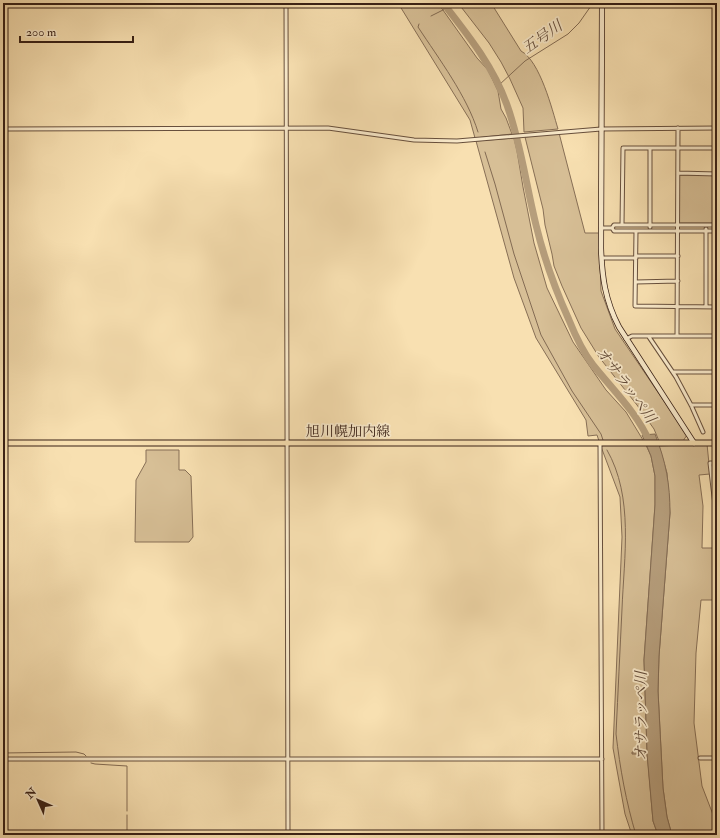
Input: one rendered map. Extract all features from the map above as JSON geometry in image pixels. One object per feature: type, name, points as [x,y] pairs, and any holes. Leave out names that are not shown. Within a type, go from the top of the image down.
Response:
[{"type":"main road","name":"旭川幌加内線","points":[[3,443],[717,443]]},
{"type":"street","points":[[286,3],[288,835]]},
{"type":"street","points":[[602,3],[601,228],[605,290],[613,317],[694,443]]},
{"type":"street","points":[[3,129],[328,128],[414,140],[433,141],[490,138],[601,128],[717,128]]},
{"type":"street","points":[[677,336],[678,128]]},
{"type":"street","points":[[622,225],[623,148],[717,148]]},
{"type":"street","points":[[650,149],[650,231]]},
{"type":"street","points":[[678,173],[717,174]]},
{"type":"street","points":[[612,228],[614,225],[717,225]]},
{"type":"street","points":[[706,225],[706,307]]},
{"type":"street","points":[[601,228],[636,231],[717,231]]},
{"type":"street","points":[[636,231],[636,306],[678,308],[717,307]]},
{"type":"street","points":[[602,258],[678,256]]},
{"type":"street","points":[[636,282],[678,281]]},
{"type":"street","points":[[626,339],[632,336],[717,336]]},
{"type":"street","points":[[649,337],[673,372],[691,405],[703,432]]},
{"type":"street","points":[[673,372],[717,372]]},
{"type":"street","points":[[691,405],[717,405]]},
{"type":"street","points":[[600,444],[602,835]]},
{"type":"street","points":[[717,463],[710,463],[716,505],[717,549]]},
{"type":"street","points":[[700,758],[717,758]]},
{"type":"street","points":[[3,759],[602,759]]},
{"type":"shaded area","points":[[398,3],[438,3],[477,58],[488,70],[498,91],[501,109],[512,134],[475,138],[470,120]]},
{"type":"shaded area","points":[[458,3],[491,3],[521,51],[528,56],[534,65],[549,98],[558,129],[524,132],[523,108],[510,79],[489,43]]},
{"type":"shaded area","points":[[559,133],[585,233],[599,233],[601,291],[615,329],[687,435],[683,441],[659,441],[654,429],[637,405],[599,357],[581,328],[562,286],[554,266],[543,209],[525,137]]},
{"type":"shaded area","points":[[514,138],[534,243],[547,288],[573,342],[606,390],[626,412],[643,440],[599,441],[597,435],[588,436],[586,420],[536,338],[514,278],[476,141]]},
{"type":"shaded area","points":[[679,175],[717,175],[717,223],[679,223]]},
{"type":"shaded area","points":[[655,434],[665,464],[670,502],[659,656],[658,691],[663,788],[667,817],[672,835],[658,835],[653,821],[647,754],[632,754],[632,752],[647,751],[644,660],[655,505],[655,476],[651,456],[642,435]]},
{"type":"shaded area","points":[[600,444],[646,445],[651,456],[655,476],[655,505],[644,660],[647,751],[653,821],[658,835],[632,835],[625,814],[613,748],[622,537],[620,497]]},
{"type":"shaded area","points":[[707,444],[710,474],[699,475],[703,506],[702,548],[717,548],[717,600],[701,600],[696,653],[694,723],[702,786],[717,825],[717,835],[672,835],[667,817],[663,788],[658,691],[659,656],[670,513],[667,473],[659,446]]},
{"type":"shaded area","points":[[146,450],[179,450],[179,470],[185,470],[191,476],[193,537],[189,542],[135,542],[136,480],[146,462]]},
{"type":"waterway","name":"オサラッペ川","points":[[443,3],[479,51],[495,77],[507,105],[516,135],[532,210],[546,261],[577,337],[593,365],[639,422],[650,443]]},
{"type":"waterway","name":"五号川","points":[[499,85],[525,61],[568,34],[579,23],[593,3]]},
{"type":"waterway","points":[[431,16],[447,8]]},
{"type":"waterway","points":[[419,24],[418,27],[460,91],[478,132]]},
{"type":"waterway","points":[[485,152],[514,254],[541,335],[572,391],[601,434],[603,440]]},
{"type":"waterway","points":[[607,450],[621,487],[624,507],[625,548],[616,734],[624,785],[636,835]]},
{"type":"waterway","points":[[3,753],[76,752],[86,756]]},
{"type":"waterway","points":[[91,763],[127,766],[127,811]]},
{"type":"waterway","points":[[127,815],[127,835]]}]
